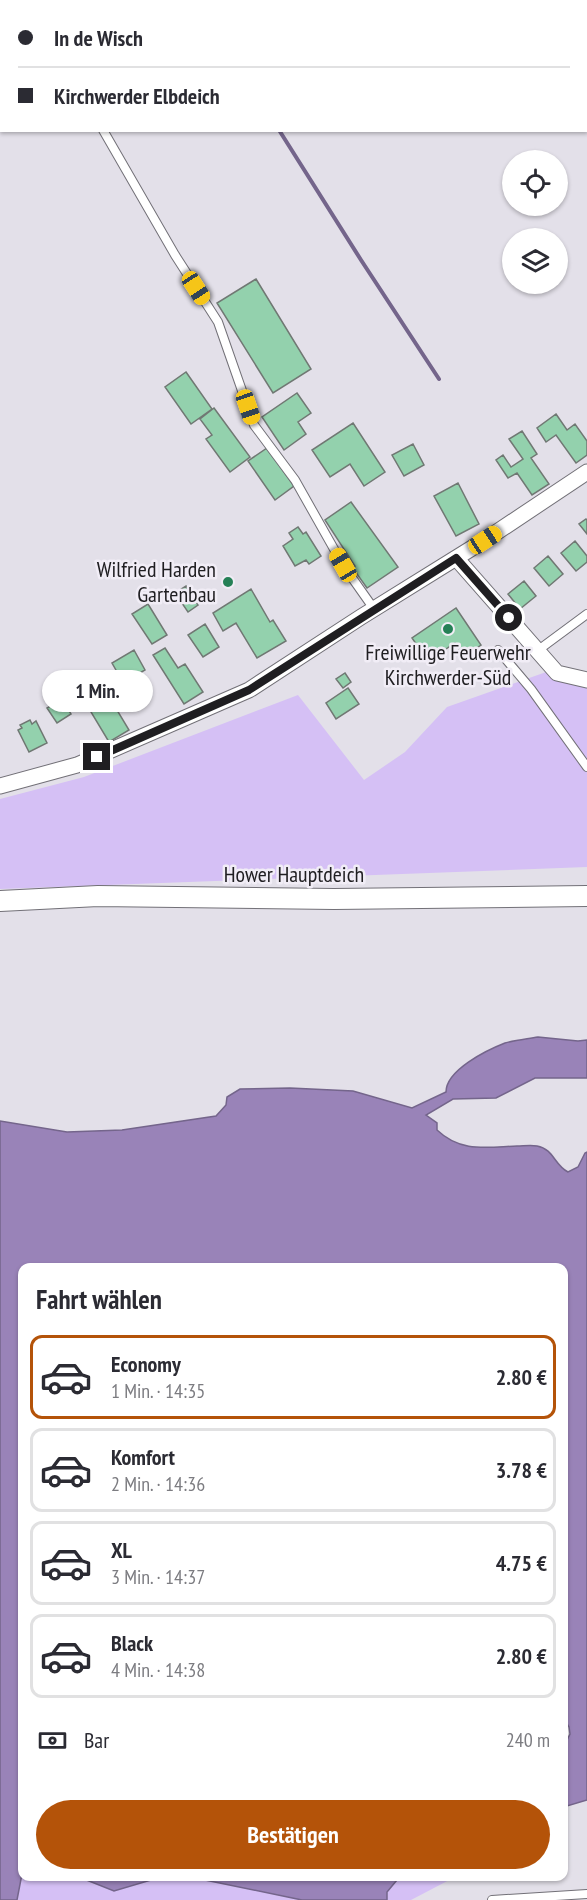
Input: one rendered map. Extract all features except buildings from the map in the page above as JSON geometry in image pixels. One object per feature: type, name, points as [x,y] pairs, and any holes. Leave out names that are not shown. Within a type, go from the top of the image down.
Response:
[{"type":"street","points":[[0,786],[78,765],[249,690],[587,472]]},
{"type":"street","points":[[456,558],[557,673],[587,680]]},
{"type":"street","name":"Hower Hauptdeich","points":[[0,901],[98,896],[334,899],[587,896]]},
{"type":"lane","points":[[105,132],[175,255],[218,322],[254,425],[295,480],[343,565],[374,609]]},
{"type":"lane","points":[[537,651],[587,614]]},
{"type":"lane","points":[[498,650],[531,689],[587,767]]},
{"type":"lane","points":[[492,1900],[587,1894]]},
{"type":"shaded area","points":[[549,671],[587,677],[587,867],[0,889],[0,799],[84,777],[298,695],[364,780],[405,752],[447,707]]},
{"type":"shaded area","points":[[538,1037],[587,1040],[587,1078],[535,1078],[496,1098],[453,1099],[426,1115],[437,1123],[437,1130],[455,1142],[475,1147],[537,1146],[547,1150],[568,1172],[578,1167],[587,1152],[587,1800],[568,1806],[568,1738],[570,1734],[568,1725],[568,1263],[18,1263],[18,1881],[21,1881],[17,1900],[0,1900],[0,1121],[67,1132],[122,1130],[216,1116],[226,1105],[227,1097],[240,1089],[290,1088],[353,1091],[412,1108],[446,1092],[448,1084],[460,1069],[478,1056],[505,1043]]},
{"type":"shaded area","points":[[21,1881],[447,1881],[411,1900],[17,1900]]},
{"type":"shaded area","points":[[89,1881],[148,1881],[114,1891]]},
{"type":"shaded area","points":[[210,1881],[396,1881],[387,1892],[387,1900],[302,1900]]},
{"type":"waterway","points":[[280,132],[439,379]]},
{"type":"place","name":"Wilfried Harden Gartenbau","points":[[228,582]]},
{"type":"place","name":"Freiwillige Feuerwehr Kirchwerder-Süd","points":[[448,629]]},
{"type":"route","points":[[97,757],[249,690],[456,558],[509,618]]}]
